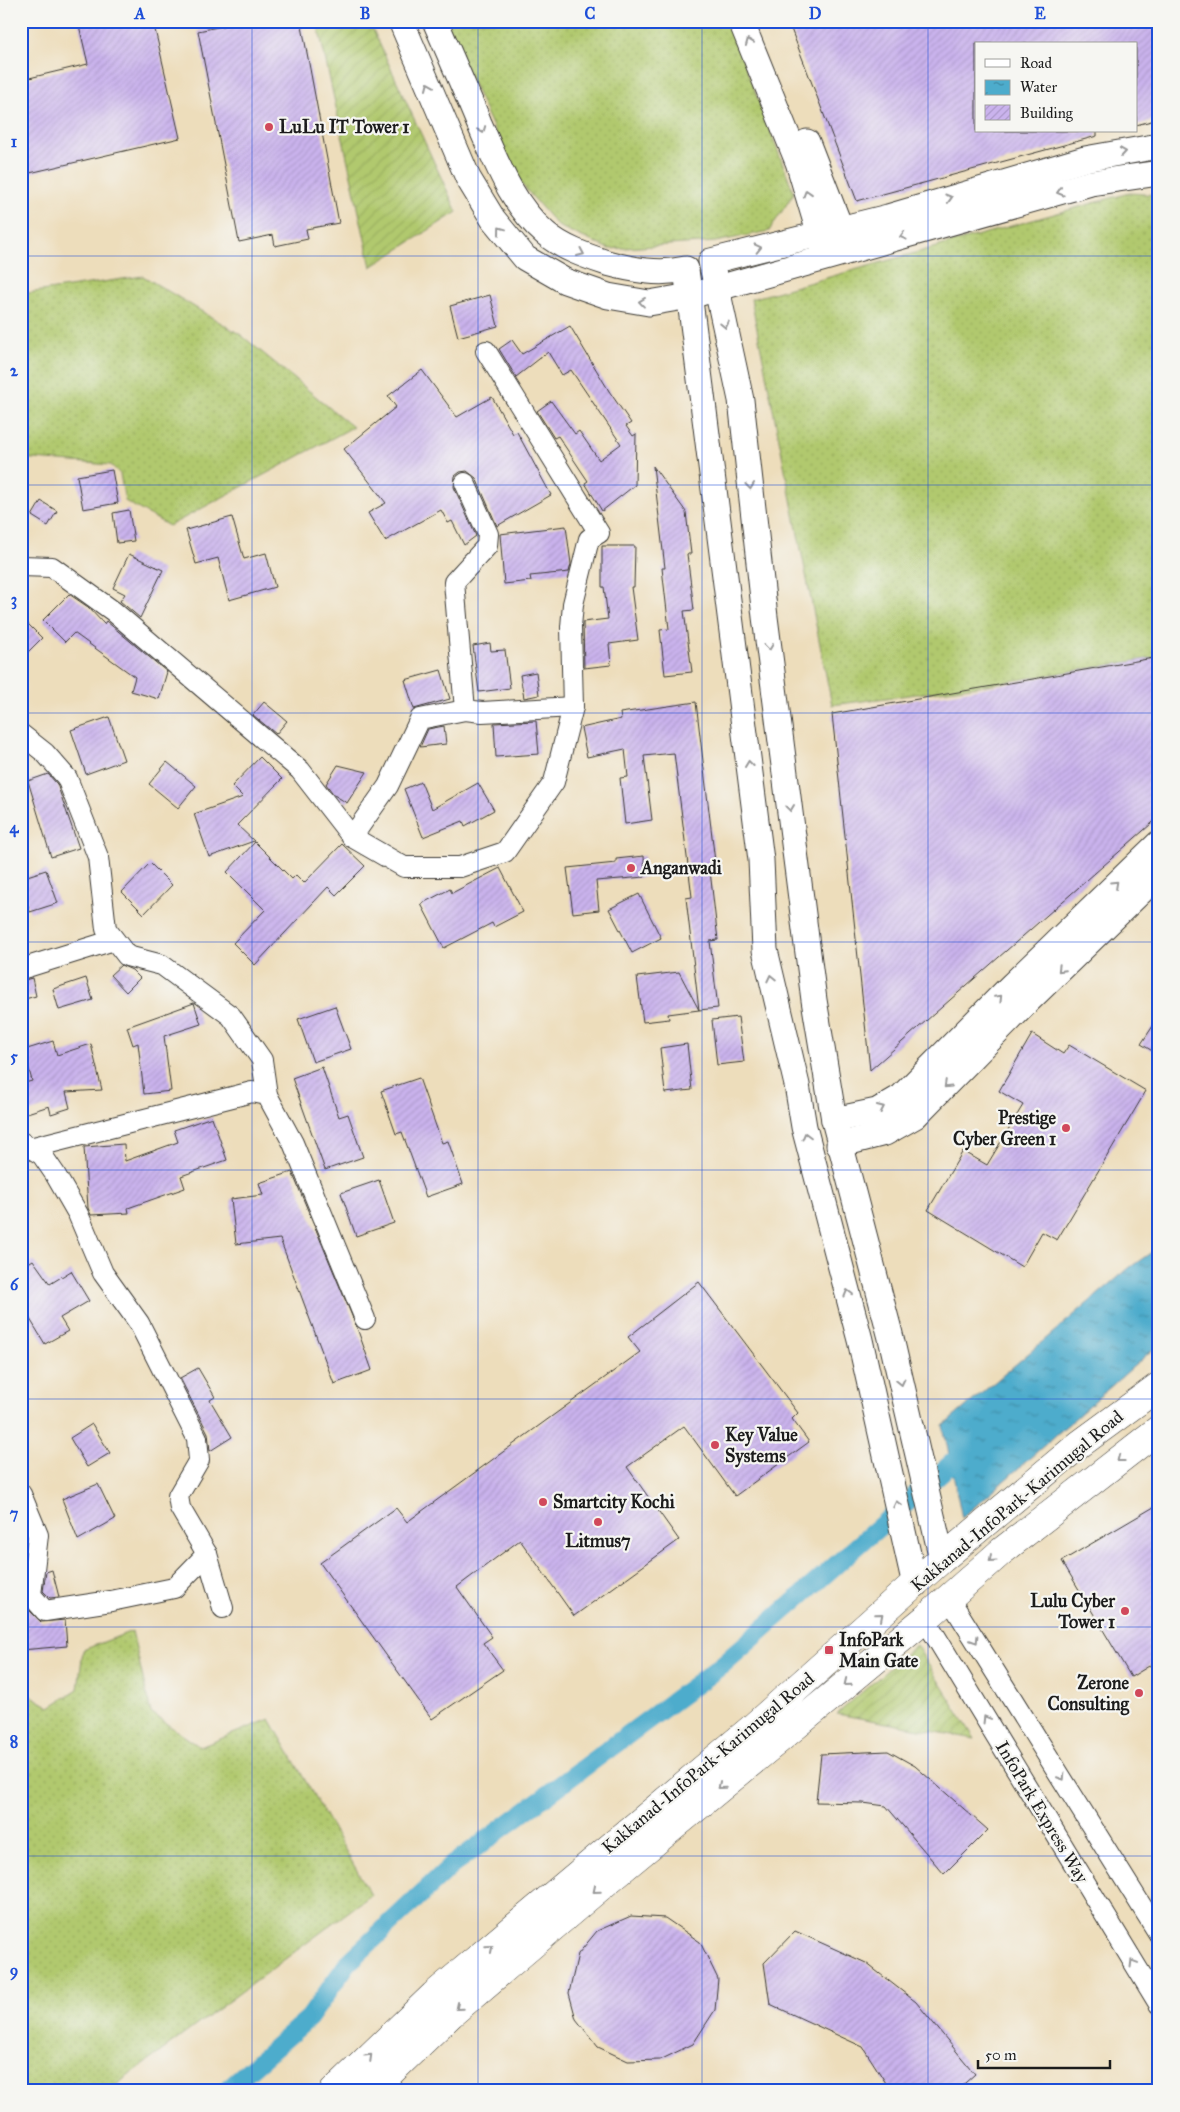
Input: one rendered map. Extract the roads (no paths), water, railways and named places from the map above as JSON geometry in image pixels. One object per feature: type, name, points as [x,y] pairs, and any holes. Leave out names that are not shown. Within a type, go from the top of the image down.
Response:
[{"type":"main road","name":"Kakkanad-InfoPark-Karimugal Road","points":[[334,2091],[434,1995],[751,1728],[915,1585],[940,1548],[1159,1386]]},
{"type":"main road","name":"Kakkanad-InfoPark-Karimugal Road","points":[[371,2091],[451,2014],[593,1893],[925,1619],[1002,1551],[1159,1429]]},
{"type":"street","points":[[401,21],[468,178],[493,219],[525,258],[565,281],[615,298],[649,303],[690,296],[717,288],[834,242],[888,217],[1085,159],[1159,146]]},
{"type":"street","points":[[435,21],[496,164],[518,201],[545,233],[578,252],[616,265],[652,272],[670,273],[711,261],[834,242],[1091,183],[1159,173]]},
{"type":"street","points":[[740,21],[798,162],[834,242]]},
{"type":"street","points":[[759,21],[834,242]]},
{"type":"street","points":[[1085,159],[1091,183]]},
{"type":"street","points":[[711,261],[741,400],[765,617],[814,1000],[834,1120],[890,1334],[940,1548]]},
{"type":"street","points":[[686,269],[761,860],[765,950],[797,1085],[804,1127],[860,1340],[915,1585]]},
{"type":"street","points":[[21,566],[52,567],[113,611],[300,770],[352,837],[404,867],[460,867],[505,852],[554,782],[573,707],[571,627],[573,604],[589,539],[599,533],[486,351]]},
{"type":"street","points":[[465,482],[488,534],[487,546],[454,582],[465,710]]},
{"type":"street","points":[[352,837],[388,786],[420,719],[465,710],[482,712],[573,707]]},
{"type":"street","points":[[21,734],[45,753],[67,778],[98,857],[106,929],[114,940],[127,956],[162,965],[231,1016],[262,1060],[267,1095],[293,1143],[365,1319]]},
{"type":"street","points":[[839,1145],[885,1133],[915,1116],[1159,843]]},
{"type":"street","points":[[834,1120],[877,1111],[901,1098],[1078,935],[1159,874]]},
{"type":"street","points":[[21,969],[114,940]]},
{"type":"street","points":[[23,1146],[252,1092],[267,1095]]},
{"type":"street","points":[[23,1146],[42,1155],[56,1174],[78,1214],[103,1273],[139,1323],[197,1438],[199,1460],[178,1496],[180,1508],[207,1554],[223,1608]]},
{"type":"street","points":[[21,1494],[38,1535],[31,1595],[45,1611],[111,1601],[174,1588],[207,1554]]},
{"type":"street","name":"InfoPark Express Way","points":[[949,1598],[1159,1934]]},
{"type":"street","name":"InfoPark Express Way","points":[[925,1619],[1159,2004]]},
{"type":"water","points":[[1159,1247],[1159,1344],[962,1518],[943,1426],[1129,1268]]},
{"type":"waterway","points":[[225,2091],[309,2018],[348,1963],[451,1866],[722,1665],[969,1448]]},
{"type":"place","name":"LuLu IT Tower 1","points":[[269,127]]},
{"type":"place","name":"Anganwadi","points":[[631,868]]},
{"type":"place","name":"Prestige Cyber Green 1","points":[[1066,1128]]},
{"type":"place","name":"Key Value Systems","points":[[715,1445]]},
{"type":"place","name":"Smartcity Kochi","points":[[543,1502]]},
{"type":"place","name":"Litmus7","points":[[598,1522]]},
{"type":"place","name":"Lulu Cyber Tower 1","points":[[1125,1611]]},
{"type":"place","name":"InfoPark Main Gate","points":[[829,1650]]},
{"type":"place","name":"Zerone Consulting","points":[[1139,1693]]}]
